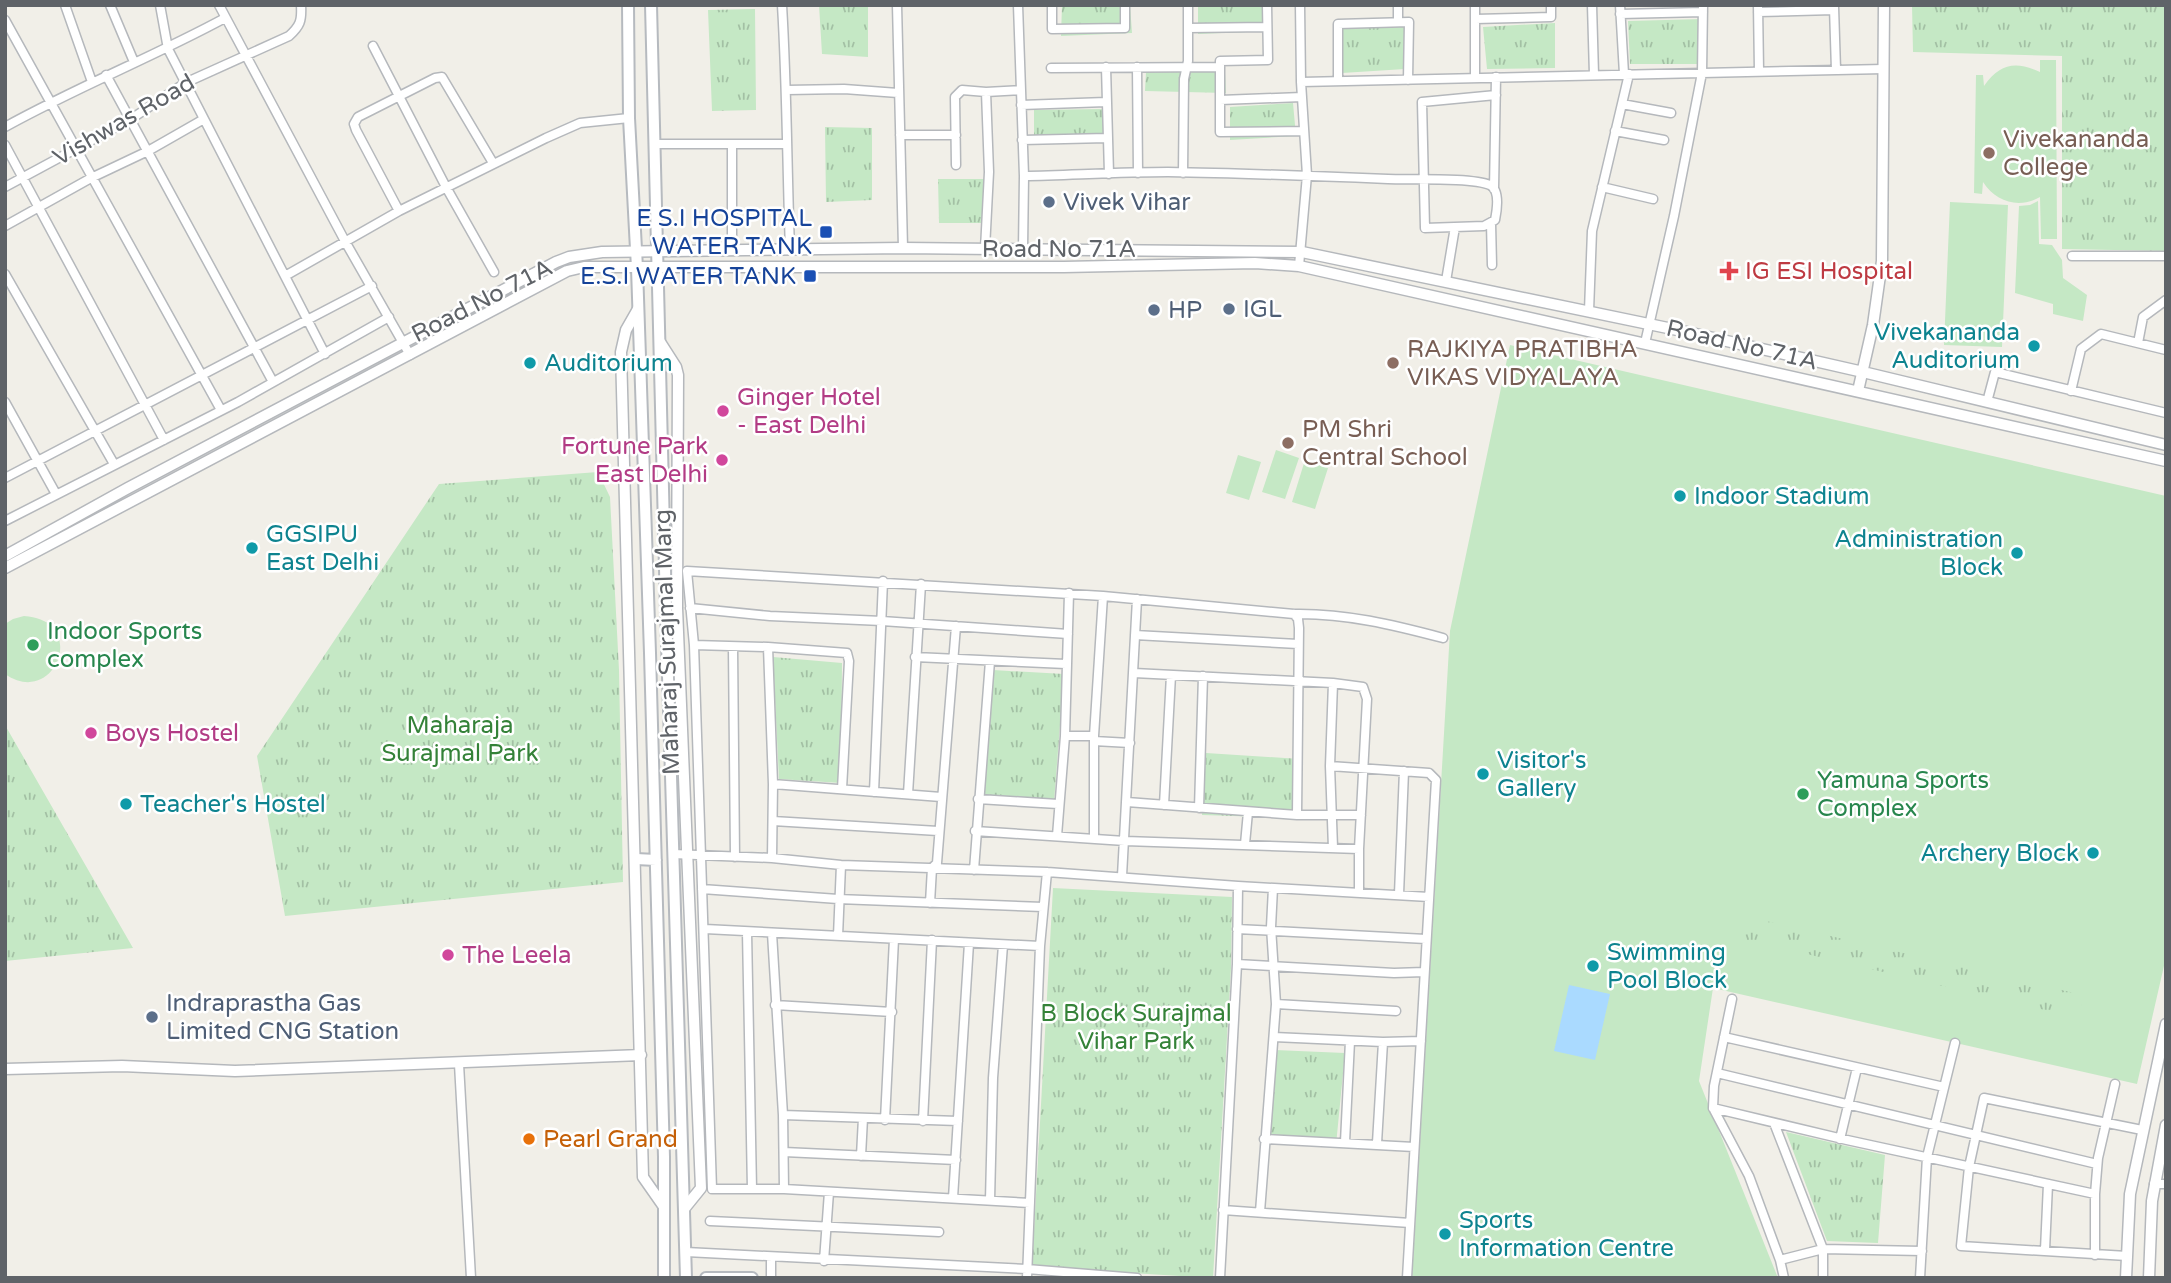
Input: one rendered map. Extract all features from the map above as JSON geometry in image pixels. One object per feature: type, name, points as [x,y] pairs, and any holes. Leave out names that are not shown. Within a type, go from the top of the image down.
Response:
[{"type":"main road","name":"Maharaj Surajmal Marg","points":[[628,5],[629,118],[637,268],[656,860],[664,1278]]},
{"type":"main road","name":"Maharaj Surajmal Marg","points":[[651,5],[660,342],[672,608],[673,854],[686,1278]]},
{"type":"main road","points":[[636,859],[656,860]]},
{"type":"main road","points":[[706,1278],[752,1278]]},
{"type":"street","points":[[65,5],[92,82]]},
{"type":"street","points":[[110,5],[134,62]]},
{"type":"street","points":[[160,5],[168,49],[325,354]]},
{"type":"street","points":[[219,5],[346,243],[410,355]]},
{"type":"street","name":"Vishwas Road","points":[[5,187],[131,119],[186,83],[289,36],[300,25],[301,5]]},
{"type":"street","points":[[782,5],[787,89],[790,249]]},
{"type":"street","points":[[897,5],[903,248]]},
{"type":"street","points":[[1018,5],[1024,176],[1023,249]]},
{"type":"street","points":[[1052,5],[1052,29],[1125,28],[1125,5]]},
{"type":"street","points":[[1183,173],[1188,5]]},
{"type":"street","points":[[1267,5],[1268,60],[1220,61],[1220,132],[1304,131]]},
{"type":"street","points":[[1299,266],[1307,175],[1301,82],[1300,5]]},
{"type":"street","points":[[1398,5],[1398,22]]},
{"type":"street","points":[[1475,5],[1475,78]]},
{"type":"street","points":[[1475,19],[1551,17],[1551,5]]},
{"type":"street","points":[[1592,5],[1594,75]]},
{"type":"street","points":[[1858,391],[1875,313],[1882,261],[1884,5]]},
{"type":"street","points":[[1759,71],[1758,9],[1834,8],[1836,70]]},
{"type":"street","points":[[1589,311],[1592,231],[1627,74],[1620,9],[1703,9],[1702,73],[1645,344]]},
{"type":"street","points":[[5,127],[106,75],[168,49],[225,18]]},
{"type":"street","points":[[5,20],[221,410]]},
{"type":"street","points":[[1338,81],[1338,24],[1398,22],[1409,22],[1408,80]]},
{"type":"street","points":[[1188,28],[1267,27]]},
{"type":"street","points":[[373,46],[446,187],[494,272]]},
{"type":"street","points":[[1137,67],[1138,173]]},
{"type":"street","points":[[1051,68],[1220,67]]},
{"type":"street","points":[[1106,68],[1109,174]]},
{"type":"street","points":[[1301,82],[1884,69]]},
{"type":"street","points":[[106,75],[273,382]]},
{"type":"street","points":[[399,211],[354,124],[358,117],[435,78],[442,77],[446,79],[493,163]]},
{"type":"street","points":[[1496,77],[1496,95],[1494,189],[1497,211],[1495,220],[1484,226],[1426,228],[1422,102],[1496,95]]},
{"type":"street","points":[[787,89],[898,93]]},
{"type":"street","points":[[956,165],[957,93],[971,90],[1021,90]]},
{"type":"street","points":[[985,249],[989,172],[986,92]]},
{"type":"street","points":[[1220,100],[1302,97]]},
{"type":"street","points":[[1021,104],[1106,102]]},
{"type":"street","points":[[1622,104],[1671,113]]},
{"type":"street","points":[[285,275],[399,211],[580,123],[629,118]]},
{"type":"street","points":[[5,226],[204,120]]},
{"type":"street","points":[[1615,131],[1664,140]]},
{"type":"street","points":[[900,135],[956,135]]},
{"type":"street","points":[[1022,140],[1107,138]]},
{"type":"street","points":[[655,144],[786,144]]},
{"type":"street","points":[[732,144],[732,249]]},
{"type":"street","points":[[5,145],[164,440]]},
{"type":"street","points":[[1024,176],[1138,173],[1307,175],[1470,181],[1490,185],[1494,189]]},
{"type":"street","points":[[1602,187],[1653,199]]},
{"type":"street","points":[[1491,223],[1492,265]]},
{"type":"street","points":[[1446,281],[1455,228]]},
{"type":"street","name":"Road No 71A","points":[[5,556],[403,341],[569,257],[636,250],[903,248],[1302,252],[1649,324],[2166,445]]},
{"type":"street","points":[[2072,256],[2166,256]]},
{"type":"street","name":"Road No 71A","points":[[5,568],[567,271],[583,267],[1064,267],[1255,263],[1299,266],[2166,461]]},
{"type":"street","points":[[5,274],[114,464]]},
{"type":"street","points":[[5,478],[372,286]]},
{"type":"street","points":[[2138,343],[2143,317],[2166,300]]},
{"type":"street","name":"Maharaj Surajmal Marg","points":[[638,309],[626,330],[621,352],[643,1177],[664,1207]]},
{"type":"street","points":[[5,521],[221,410],[390,317]]},
{"type":"street","points":[[2071,391],[2081,349],[2101,334],[2166,350]]},
{"type":"street","points":[[660,342],[678,375],[672,608],[701,1188],[684,1209]]},
{"type":"street","points":[[1987,402],[1996,372],[2166,413]]},
{"type":"street","points":[[5,402],[56,494]]},
{"type":"street","points":[[94,506],[100,519]]},
{"type":"street","points":[[1030,1203],[784,1189],[712,1189],[694,645],[687,571],[1069,593],[1294,614],[1327,613],[1443,638]]},
{"type":"street","points":[[874,792],[883,582]]},
{"type":"street","points":[[908,794],[921,584]]},
{"type":"street","points":[[1057,836],[1065,736],[1069,593]]},
{"type":"street","points":[[1094,839],[1094,738],[1102,596]]},
{"type":"street","points":[[1122,876],[1137,599]]},
{"type":"street","points":[[690,608],[770,616],[1068,634]]},
{"type":"street","points":[[1294,614],[1298,619],[1299,682],[1297,815]]},
{"type":"street","points":[[930,903],[932,868],[937,863],[956,626]]},
{"type":"street","points":[[1135,635],[1298,644]]},
{"type":"street","points":[[694,645],[847,653],[849,656],[842,789]]},
{"type":"street","points":[[733,647],[735,856]]},
{"type":"street","points":[[768,647],[773,784],[772,858]]},
{"type":"street","points":[[915,657],[1066,664]]},
{"type":"street","points":[[974,870],[990,661]]},
{"type":"street","points":[[1134,673],[1361,686],[1366,695],[1359,892]]},
{"type":"street","points":[[1164,806],[1171,676]]},
{"type":"street","points":[[1199,808],[1203,676]]},
{"type":"street","points":[[1333,683],[1330,766],[1333,848]]},
{"type":"street","points":[[1065,736],[1130,743]]},
{"type":"street","points":[[1330,766],[1429,773],[1436,780],[1407,1278]]},
{"type":"street","points":[[1399,894],[1404,771]]},
{"type":"street","points":[[773,784],[941,797]]},
{"type":"street","points":[[978,799],[1058,804]]},
{"type":"street","points":[[1127,802],[1297,815],[1361,815]]},
{"type":"street","points":[[1245,844],[1248,812]]},
{"type":"street","points":[[773,821],[938,831]]},
{"type":"street","points":[[975,831],[1125,841],[1359,849]]},
{"type":"street","points":[[673,854],[772,858],[841,865],[1122,876],[1429,897]]},
{"type":"street","points":[[838,936],[841,865]]},
{"type":"street","points":[[1027,1274],[1040,946],[1047,872]]},
{"type":"street","points":[[1220,1278],[1237,964],[1238,886]]},
{"type":"street","points":[[1260,1212],[1276,1004],[1272,931],[1273,888]]},
{"type":"street","points":[[702,889],[838,899],[1044,907]]},
{"type":"street","points":[[705,929],[1040,946]]},
{"type":"street","points":[[1237,929],[1426,939]]},
{"type":"street","points":[[747,932],[752,1189]]},
{"type":"street","points":[[772,933],[783,1115],[784,1189]]},
{"type":"street","points":[[885,1120],[894,939]]},
{"type":"street","points":[[923,1121],[932,940]]},
{"type":"street","points":[[953,1198],[969,943]]},
{"type":"street","points":[[990,1200],[993,1078],[1003,945]]},
{"type":"street","points":[[1237,964],[1394,973],[1424,972]]},
{"type":"street","points":[[1732,999],[1713,1108],[1749,1176],[1784,1278]]},
{"type":"street","points":[[1276,1004],[1396,1011]]},
{"type":"street","points":[[775,1005],[892,1012]]},
{"type":"street","points":[[2126,1278],[2130,1194],[2166,1024]]},
{"type":"street","points":[[1274,1037],[1421,1041]]},
{"type":"street","points":[[1724,1037],[1944,1087]]},
{"type":"street","points":[[1345,1142],[1350,1041]]},
{"type":"street","points":[[1377,1143],[1382,1042]]},
{"type":"street","points":[[1920,1278],[1927,1158],[1955,1042]]},
{"type":"street","points":[[5,1069],[122,1066],[235,1071],[641,1055]]},
{"type":"street","points":[[459,1064],[471,1278]]},
{"type":"street","points":[[1840,1139],[1857,1068]]},
{"type":"street","points":[[1717,1073],[2097,1164]]},
{"type":"street","points":[[2095,1255],[2097,1164],[2115,1084]]},
{"type":"street","points":[[2127,1256],[1961,1246],[1969,1167],[1984,1098],[2142,1130]]},
{"type":"street","points":[[1713,1108],[1840,1139],[2095,1194]]},
{"type":"street","points":[[783,1115],[958,1121]]},
{"type":"street","points":[[861,1156],[863,1118]]},
{"type":"street","points":[[1774,1123],[1822,1249],[1823,1278]]},
{"type":"street","points":[[2149,1278],[2154,1184],[2166,1128]]},
{"type":"street","points":[[1264,1139],[1414,1147]]},
{"type":"street","points":[[784,1152],[956,1160]]},
{"type":"street","points":[[2045,1250],[2048,1184]]},
{"type":"street","points":[[2154,1184],[2166,1184]]},
{"type":"street","points":[[824,1261],[829,1192]]},
{"type":"street","points":[[1223,1210],[1410,1223]]},
{"type":"street","points":[[710,1221],[939,1232]]},
{"type":"street","points":[[1780,1260],[1822,1249],[1922,1251]]},
{"type":"street","points":[[686,1252],[1027,1274],[1137,1278]]},
{"type":"street","points":[[771,1257],[771,1278]]},
{"type":"green space","points":[[819,5],[868,6],[868,57],[822,54]]},
{"type":"green space","points":[[1062,5],[1130,5],[1132,33],[1061,36]]},
{"type":"green space","points":[[1198,5],[1271,5],[1271,31],[1198,34]]},
{"type":"green space","points":[[1912,5],[2166,5],[2166,251],[2062,249],[2062,56],[1913,52]]},
{"type":"green space","points":[[755,9],[756,110],[712,111],[708,10]]},
{"type":"green space","points":[[1703,19],[1703,64],[1630,64],[1628,21]]},
{"type":"green space","points":[[1555,23],[1555,68],[1487,69],[1483,27]]},
{"type":"green space","points":[[1405,27],[1405,69],[1342,73],[1342,28]]},
{"type":"green space","points":[[2040,60],[2056,60],[2057,239],[2041,239],[2040,197],[2024,203],[2008,202],[1994,194],[1983,182],[1982,194],[1974,193],[1976,75],[1983,75],[1984,86],[1996,73],[2009,66],[2023,66],[2040,72]]},
{"type":"green space","points":[[1146,72],[1225,72],[1226,93],[1145,91]]},
{"type":"green space","points":[[1293,103],[1296,136],[1230,140],[1230,107]]},
{"type":"green space","points":[[1103,109],[1103,142],[1034,142],[1034,110]]},
{"type":"green space","points":[[825,127],[872,128],[872,200],[826,202]]},
{"type":"green space","points":[[938,179],[984,179],[985,223],[939,223]]},
{"type":"green space","points":[[2038,201],[2039,244],[2052,245],[2062,260],[2063,278],[2087,295],[2083,321],[2053,314],[2053,304],[2015,293],[2019,206]]},
{"type":"green space","points":[[1950,202],[2008,205],[2002,347],[1944,345]]},
{"type":"green space","name":"Yamuna Sports Complex","points":[[1510,345],[2166,496],[2166,957],[2137,1084],[1713,988],[1699,1081],[1778,1278],[1412,1278],[1450,631]]},
{"type":"green space","points":[[1276,450],[1299,458],[1285,499],[1262,492]]},
{"type":"green space","points":[[1238,455],[1261,462],[1249,500],[1226,493]]},
{"type":"green space","points":[[1305,460],[1328,468],[1315,509],[1292,502]]},
{"type":"green space","name":"Maharaja Surajmal Park","points":[[598,472],[610,497],[619,670],[623,882],[285,916],[257,756],[439,484]]},
{"type":"green space","name":"Indoor Sports complex","points":[[24,616],[44,621],[56,632],[60,645],[58,660],[50,672],[38,680],[23,682],[5,674],[5,624]]},
{"type":"green space","points":[[773,657],[842,663],[841,783],[779,779]]},
{"type":"green space","points":[[993,670],[1064,674],[1054,802],[983,795]]},
{"type":"green space","points":[[5,725],[133,948],[5,961]]},
{"type":"green space","points":[[1206,753],[1300,759],[1295,818],[1202,815]]},
{"type":"green space","name":"B Block Surajmal Vihar Park","points":[[1053,888],[1232,897],[1231,968],[1213,1278],[1032,1267]]},
{"type":"green space","points":[[1753,918],[2083,995],[2079,1018],[1743,939]]},
{"type":"green space","points":[[1275,1050],[1345,1053],[1336,1145],[1268,1143]]},
{"type":"green space","points":[[1786,1132],[1885,1155],[1878,1243],[1827,1241]]},
{"type":"water","points":[[1569,985],[1610,994],[1595,1060],[1554,1051]]},
{"type":"place","name":"Vivekananda College","points":[[1989,153]]},
{"type":"place","name":"Vivek Vihar","points":[[1049,202]]},
{"type":"place","name":"E S.I HOSPITAL WATER TANK","points":[[826,232]]},
{"type":"place","name":"IG ESI Hospital","points":[[1729,271]]},
{"type":"place","name":"E.S.I WATER TANK","points":[[810,276]]},
{"type":"place","name":"IGL","points":[[1229,309]]},
{"type":"place","name":"HP","points":[[1154,310]]},
{"type":"place","name":"Vivekananda Auditorium","points":[[2034,346]]},
{"type":"place","name":"Auditorium","points":[[530,363]]},
{"type":"place","name":"RAJKIYA PRATIBHA VIKAS VIDYALAYA","points":[[1393,363]]},
{"type":"place","name":"Ginger Hotel - East Delhi","points":[[723,411]]},
{"type":"place","name":"PM Shri Central School","points":[[1288,443]]},
{"type":"place","name":"Fortune Park East Delhi","points":[[722,460]]},
{"type":"place","name":"Indoor Stadium","points":[[1680,496]]},
{"type":"place","name":"GGSIPU East Delhi","points":[[252,548]]},
{"type":"place","name":"Administration Block","points":[[2017,553]]},
{"type":"place","name":"Indoor Sports complex","points":[[33,645]]},
{"type":"place","name":"Boys Hostel","points":[[91,733]]},
{"type":"place","name":"Visitor's Gallery","points":[[1483,774]]},
{"type":"place","name":"Yamuna Sports Complex","points":[[1803,794]]},
{"type":"place","name":"Teacher's Hostel","points":[[126,804]]},
{"type":"place","name":"Archery Block","points":[[2093,853]]},
{"type":"place","name":"The Leela","points":[[448,955]]},
{"type":"place","name":"Swimming Pool Block","points":[[1593,966]]},
{"type":"place","name":"Indraprastha Gas Limited CNG Station","points":[[152,1017]]},
{"type":"place","name":"Pearl Grand","points":[[529,1139]]},
{"type":"place","name":"Sports Information Centre","points":[[1445,1234]]}]
